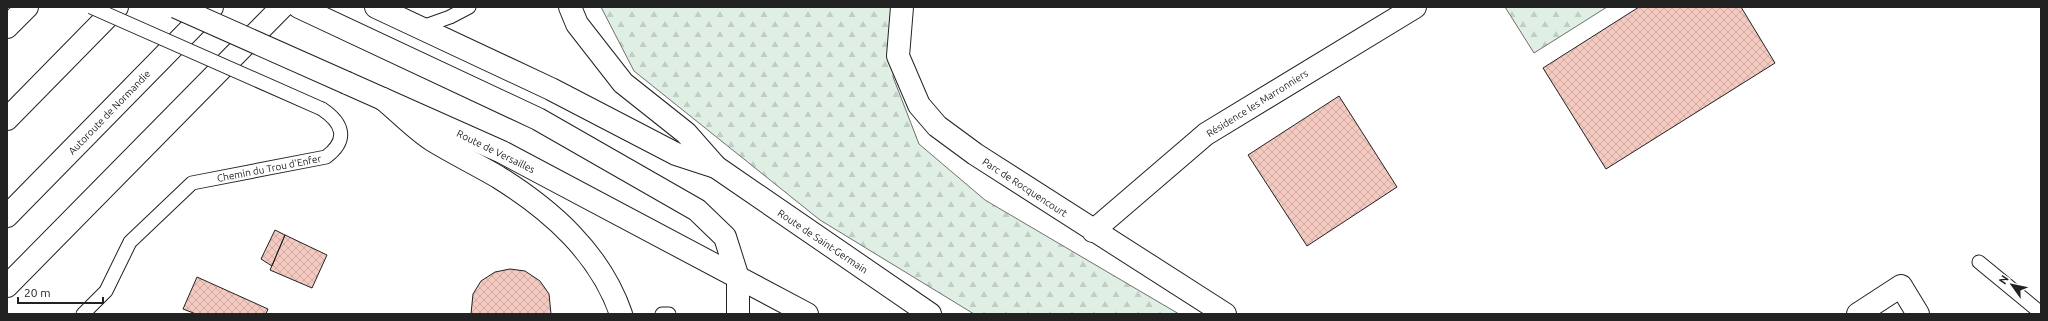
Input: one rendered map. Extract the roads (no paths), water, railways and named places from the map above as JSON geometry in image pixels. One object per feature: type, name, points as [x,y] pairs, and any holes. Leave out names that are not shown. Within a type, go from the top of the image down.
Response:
[{"type":"main road","points":[[7,27],[27,7]]},
{"type":"main road","points":[[7,119],[117,7]]},
{"type":"main road","name":"Route de Versailles","points":[[176,7],[502,152],[807,314]]},
{"type":"main road","name":"Autoroute de Normandie","points":[[7,216],[212,7]]},
{"type":"main road","points":[[7,286],[282,7]]},
{"type":"main road","points":[[299,7],[538,119],[697,210],[725,237],[738,278],[738,314]]},
{"type":"main road","points":[[376,7],[551,89],[676,154],[716,167]]},
{"type":"main road","points":[[570,7],[577,24],[623,83],[686,133],[716,167]]},
{"type":"main road","name":"Parc de Rocquencourt","points":[[902,7],[898,56],[919,105],[937,126],[975,154],[1093,232],[1225,314]]},
{"type":"main road","name":"Résidence les Marronniers","points":[[1093,232],[1206,134],[1415,7]]},
{"type":"main road","points":[[383,99],[431,139],[498,177],[541,206],[578,241],[599,269],[616,301],[621,314]]},
{"type":"main road","name":"Route de Saint-Germain","points":[[716,167],[930,314]]},
{"type":"main road","points":[[1858,314],[1901,286],[1918,314]]},
{"type":"lane","name":"Chemin du Trou d'Enfer","points":[[83,314],[106,291],[130,242],[192,183],[326,157],[339,143],[340,125],[334,117],[322,110],[92,7]]},
{"type":"lane","points":[[415,24],[450,17],[469,7]]},
{"type":"lane","points":[[1979,262],[2041,313]]},
{"type":"lane","points":[[662,314],[669,314]]}]
